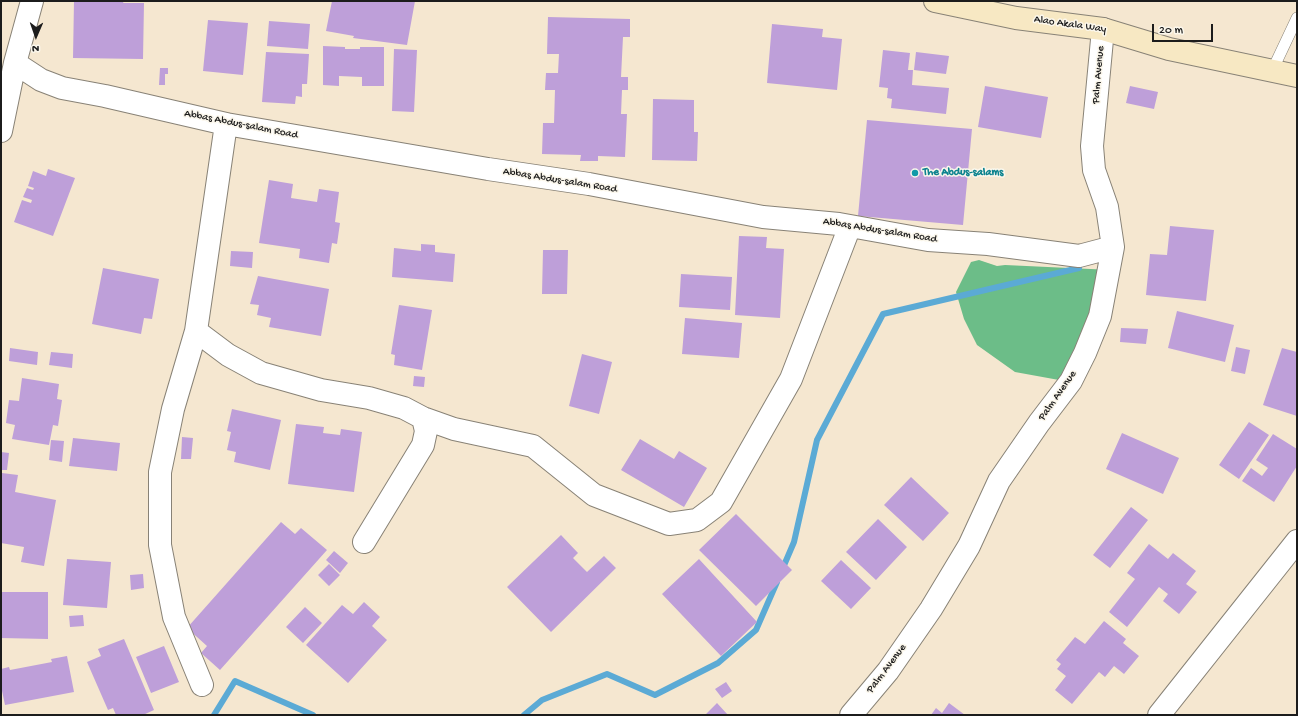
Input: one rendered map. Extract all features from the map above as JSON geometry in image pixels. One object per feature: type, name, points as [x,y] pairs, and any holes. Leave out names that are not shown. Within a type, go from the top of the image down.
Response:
[{"type":"street","points":[[1,131],[15,63],[32,1]]},
{"type":"street","name":"Alao Akala Way","points":[[935,1],[1016,18],[1103,29],[1169,49],[1297,76]]},
{"type":"street","name":"Palm Avenue","points":[[851,715],[888,671],[931,609],[969,546],[999,481],[1039,423],[1071,381],[1085,353],[1100,316],[1113,247],[1107,207],[1094,170],[1092,146],[1103,29]]},
{"type":"street","name":"Abbas Abdus-salam Road","points":[[15,63],[41,80],[62,88],[226,124],[488,169],[589,184],[763,217],[850,226],[928,240],[1004,246],[1079,256],[1113,247]]},
{"type":"street","points":[[202,685],[174,617],[160,545],[160,472],[173,409],[196,331],[226,124]]},
{"type":"street","points":[[196,331],[228,355],[261,373],[322,390],[369,398],[404,408],[423,418],[454,429],[533,446],[594,495],[669,524],[697,520],[721,502],[791,379],[850,226]]},
{"type":"street","points":[[364,542],[424,445],[426,431],[423,418]]},
{"type":"street","points":[[1159,715],[1297,541]]},
{"type":"lane","points":[[1272,71],[1297,18]]},
{"type":"green space","points":[[979,260],[997,266],[1005,265],[1112,270],[1100,333],[1059,380],[1015,372],[977,345],[964,319],[956,292],[971,262]]},
{"type":"building","points":[[74,1],[124,1],[123,3],[144,3],[143,59],[73,58]]},
{"type":"building","points":[[332,1],[415,1],[407,45],[353,38],[354,36],[326,31]]},
{"type":"building","points":[[548,17],[630,19],[630,37],[623,37],[621,77],[628,77],[628,90],[622,90],[621,114],[627,114],[625,157],[598,156],[598,161],[580,161],[581,155],[542,154],[543,123],[554,123],[555,90],[545,90],[546,73],[558,73],[559,54],[547,54]]},
{"type":"building","points":[[208,20],[248,23],[243,75],[203,71]]},
{"type":"building","points":[[269,21],[310,24],[308,49],[267,46]]},
{"type":"building","points":[[772,24],[823,29],[822,37],[842,39],[837,90],[767,83]]},
{"type":"building","points":[[323,46],[345,47],[345,49],[360,49],[360,47],[384,47],[384,86],[362,86],[362,77],[339,76],[339,86],[323,85]]},
{"type":"building","points":[[394,49],[417,50],[414,112],[392,111]]},
{"type":"building","points":[[883,50],[910,53],[908,70],[913,70],[912,85],[949,88],[946,114],[891,108],[892,99],[887,98],[888,88],[879,87]]},
{"type":"building","points":[[266,52],[309,54],[307,84],[302,84],[302,97],[296,96],[295,104],[262,102]]},
{"type":"building","points":[[916,52],[949,56],[946,74],[914,70]]},
{"type":"building","points":[[160,68],[168,68],[168,74],[165,74],[165,85],[159,85]]},
{"type":"building","points":[[985,86],[1048,97],[1041,138],[978,127]]},
{"type":"building","points":[[1130,86],[1158,92],[1154,109],[1126,103]]},
{"type":"building","points":[[653,99],[694,100],[694,132],[698,132],[697,161],[652,160]]},
{"type":"building","name":"The Abdus-salams","points":[[867,120],[972,129],[963,225],[858,216]]},
{"type":"building","points":[[48,169],[75,178],[53,236],[14,222],[22,200],[31,203],[32,200],[23,197],[27,188],[33,190],[34,188],[28,186],[33,171],[46,176]]},
{"type":"building","points":[[269,180],[293,184],[291,198],[317,202],[319,189],[339,192],[335,222],[340,223],[337,244],[332,243],[329,263],[299,258],[300,249],[259,243]]},
{"type":"building","points":[[1170,226],[1214,230],[1206,301],[1146,295],[1150,254],[1167,255]]},
{"type":"building","points":[[739,236],[767,237],[766,248],[784,249],[780,318],[735,315]]},
{"type":"building","points":[[421,244],[435,245],[435,252],[455,254],[453,282],[392,277],[394,248],[421,251]]},
{"type":"building","points":[[543,250],[568,250],[567,294],[542,294]]},
{"type":"building","points":[[231,251],[253,252],[252,268],[230,266]]},
{"type":"building","points":[[103,268],[159,279],[152,319],[144,318],[141,334],[92,324]]},
{"type":"building","points":[[681,274],[732,277],[730,310],[679,307]]},
{"type":"building","points":[[258,276],[329,289],[321,336],[269,327],[271,318],[257,315],[259,305],[250,304]]},
{"type":"building","points":[[399,305],[432,310],[422,370],[394,365],[395,355],[391,354]]},
{"type":"building","points":[[1177,311],[1234,325],[1225,362],[1168,348]]},
{"type":"building","points":[[685,318],[742,323],[739,358],[682,354]]},
{"type":"building","points":[[1121,328],[1148,329],[1146,344],[1120,342]]},
{"type":"building","points":[[1236,347],[1250,350],[1245,374],[1231,371]]},
{"type":"building","points":[[10,348],[38,352],[37,365],[9,361]]},
{"type":"building","points":[[1282,348],[1297,352],[1297,416],[1263,405]]},
{"type":"building","points":[[51,352],[73,354],[72,368],[49,365]]},
{"type":"building","points":[[582,354],[612,362],[599,414],[569,406]]},
{"type":"building","points":[[414,376],[425,377],[424,387],[413,386]]},
{"type":"building","points":[[22,378],[59,384],[57,399],[62,400],[58,426],[53,425],[49,445],[12,439],[15,425],[6,423],[9,400],[19,401]]},
{"type":"building","points":[[232,409],[281,420],[270,470],[234,462],[236,452],[227,450],[231,432],[227,431]]},
{"type":"building","points":[[1249,422],[1269,435],[1239,479],[1219,465]]},
{"type":"building","points":[[296,424],[324,427],[323,433],[340,435],[341,429],[362,432],[354,492],[288,484]]},
{"type":"building","points":[[1122,433],[1179,458],[1163,494],[1106,469]]},
{"type":"building","points":[[1273,434],[1297,449],[1297,466],[1274,502],[1242,481],[1251,468],[1262,476],[1268,468],[1256,460]]},
{"type":"building","points":[[182,437],[193,438],[191,459],[181,459]]},
{"type":"building","points":[[73,438],[120,443],[117,471],[69,466]]},
{"type":"building","points":[[640,439],[674,459],[679,451],[707,468],[684,507],[621,470]]},
{"type":"building","points":[[51,440],[64,441],[62,462],[49,460]]},
{"type":"building","points":[[1,452],[9,453],[7,470],[1,470]]},
{"type":"building","points":[[2,473],[18,475],[15,492],[56,500],[44,566],[21,562],[24,547],[1,543]]},
{"type":"building","points":[[911,477],[949,513],[923,541],[884,505]]},
{"type":"building","points":[[1131,507],[1148,520],[1110,568],[1093,555]]},
{"type":"building","points":[[736,514],[792,570],[756,606],[699,550]]},
{"type":"building","points":[[878,519],[907,547],[876,580],[846,552]]},
{"type":"building","points":[[281,522],[295,534],[301,528],[327,550],[220,670],[201,653],[207,646],[187,628]]},
{"type":"building","points":[[561,535],[578,553],[573,558],[587,572],[604,556],[616,568],[551,632],[507,587]]},
{"type":"building","points":[[1149,544],[1168,559],[1173,553],[1196,571],[1186,584],[1197,592],[1179,614],[1163,601],[1168,594],[1159,587],[1127,627],[1109,612],[1135,579],[1127,573]]},
{"type":"building","points":[[334,551],[348,563],[340,573],[326,560]]},
{"type":"building","points":[[67,559],[111,562],[107,608],[63,605]]},
{"type":"building","points":[[699,559],[757,622],[721,656],[662,594]]},
{"type":"building","points":[[841,560],[871,588],[851,609],[821,581]]},
{"type":"building","points":[[329,564],[340,575],[329,586],[318,575]]},
{"type":"building","points":[[143,574],[144,588],[131,590],[130,575]]},
{"type":"building","points":[[1,592],[48,592],[48,639],[1,638]]},
{"type":"building","points":[[364,602],[380,617],[372,626],[387,640],[348,683],[306,645],[342,605],[353,614]]},
{"type":"building","points":[[305,607],[322,623],[303,643],[286,627]]},
{"type":"building","points":[[83,615],[84,626],[70,627],[69,616]]},
{"type":"building","points":[[1104,621],[1126,639],[1123,643],[1139,656],[1124,674],[1114,666],[1105,677],[1099,672],[1072,704],[1055,690],[1066,676],[1057,669],[1061,664],[1056,660],[1075,637],[1085,644]]},
{"type":"building","points":[[124,639],[154,710],[143,715],[116,715],[113,708],[108,710],[87,662],[101,656],[98,649]]},
{"type":"building","points":[[164,646],[179,682],[151,693],[136,657]]},
{"type":"building","points":[[67,656],[74,692],[5,705],[1,686],[1,669],[9,667],[10,670],[52,662],[51,659]]},
{"type":"building","points":[[726,682],[732,691],[722,698],[715,689]]},
{"type":"building","points":[[717,703],[728,715],[705,715]]},
{"type":"building","points":[[949,703],[965,715],[931,715],[936,708],[942,713]]},
{"type":"waterway","points":[[782,570],[794,542],[817,440],[883,314],[1079,268]]},
{"type":"waterway","points":[[524,715],[542,700],[607,674],[655,695],[718,663],[756,630],[777,582]]},
{"type":"waterway","points":[[214,715],[235,681],[313,715]]},
{"type":"place","name":"The Abdus-salams","points":[[915,173]]}]
